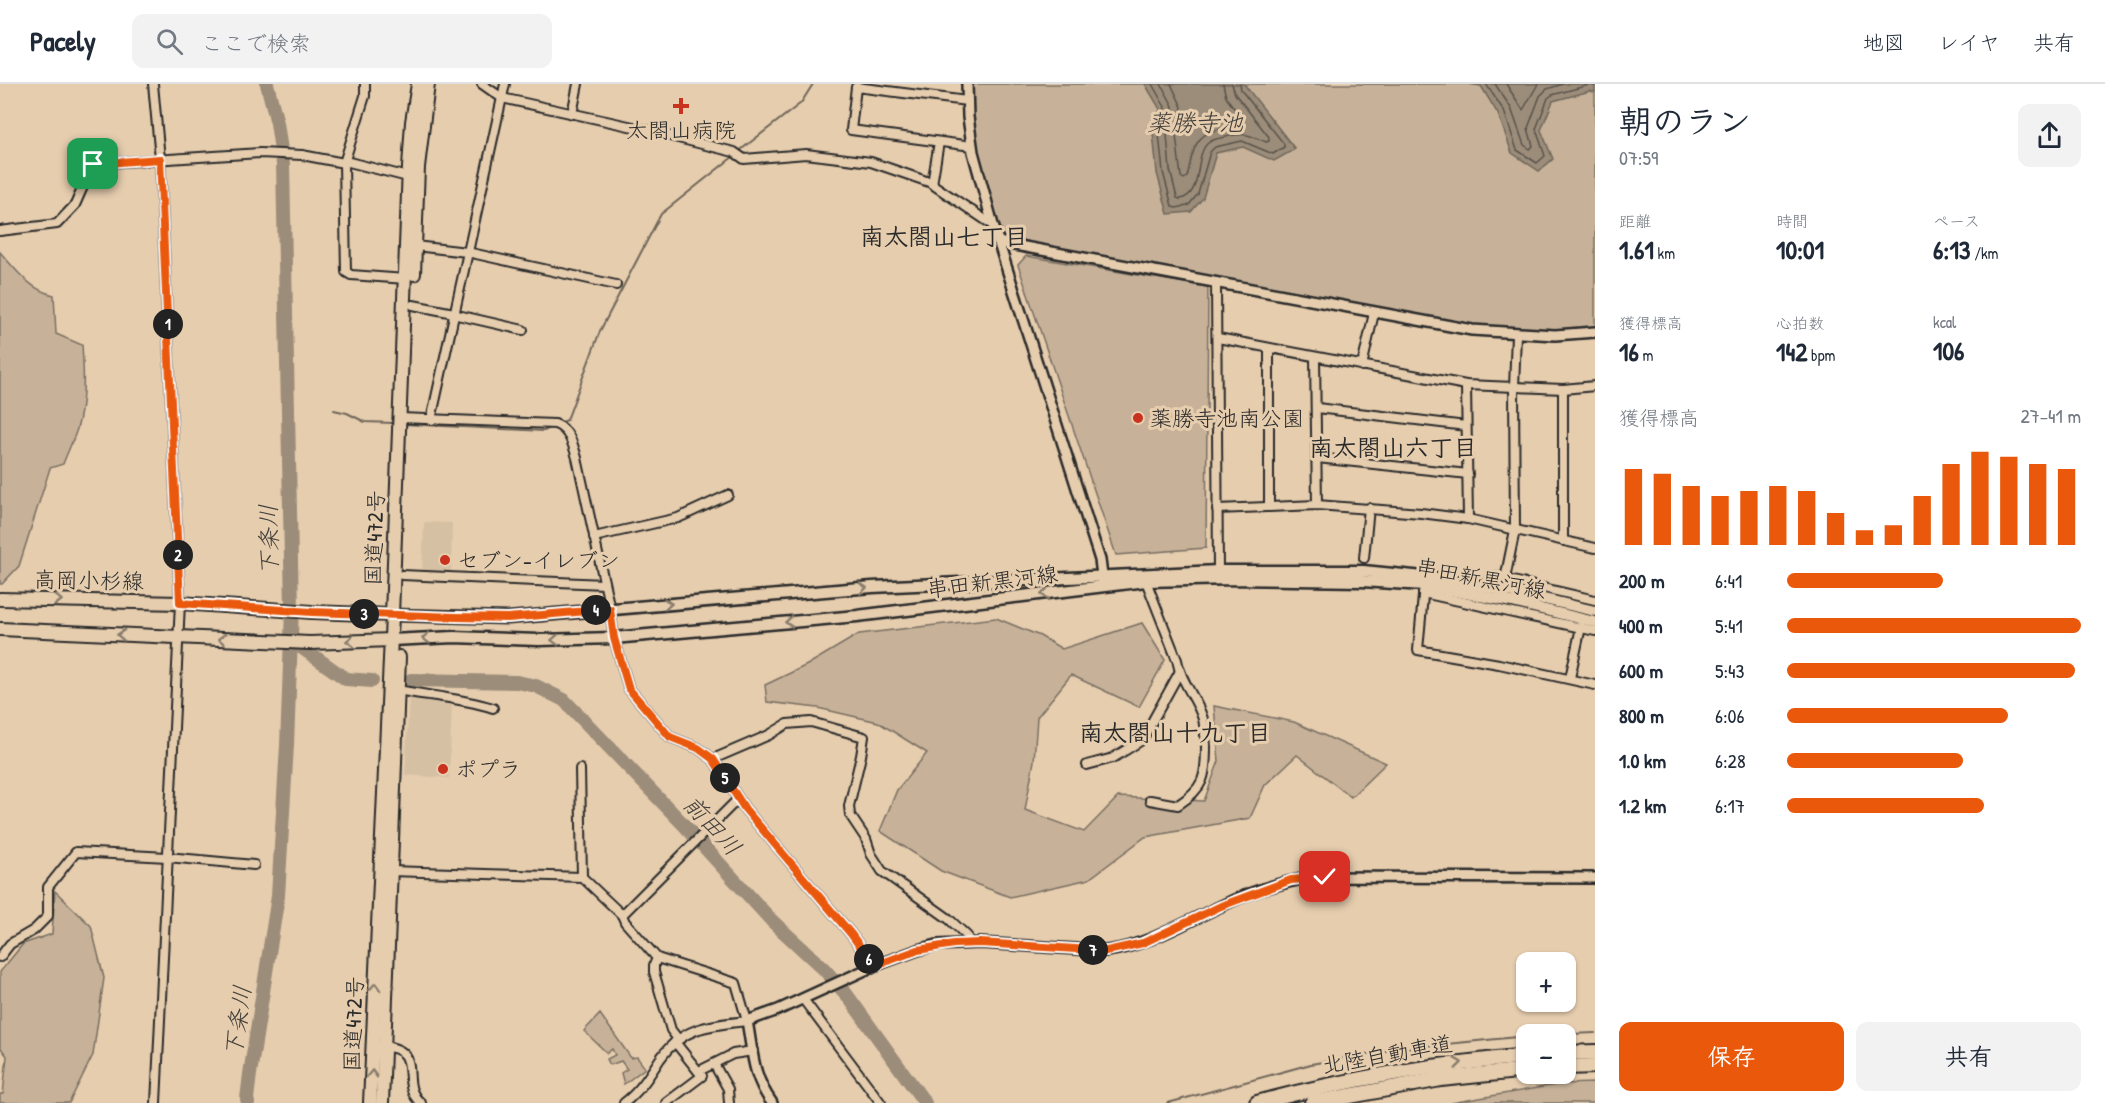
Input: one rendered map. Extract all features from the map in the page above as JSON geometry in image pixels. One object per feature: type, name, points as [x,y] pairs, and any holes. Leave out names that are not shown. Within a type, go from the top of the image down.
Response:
[{"type":"highway","points":[[1576,1053],[1595,1052]]},
{"type":"highway","name":"北陸自動車道","points":[[1257,1103],[1343,1081],[1516,1057]]},
{"type":"highway","points":[[1576,1067],[1595,1066]]},
{"type":"highway","name":"北陸自動車道","points":[[1312,1103],[1431,1080],[1516,1071]]},
{"type":"main road","name":"国道472号","points":[[396,615],[402,575],[408,177],[412,122],[418,84]]},
{"type":"main road","name":"国道472号","points":[[382,1103],[379,1046],[404,418],[418,167],[428,84]]},
{"type":"main road","name":"串田新黒河線","points":[[395,639],[614,638],[993,601],[1102,581],[1218,571],[1363,571],[1434,578],[1514,592],[1595,612]]},
{"type":"main road","name":"串田新黒河線","points":[[396,615],[508,618],[872,587],[1245,579],[1362,581],[1512,602],[1595,622]]},
{"type":"main road","name":"高岡小杉線","points":[[0,598],[180,603],[396,615]]},
{"type":"main road","points":[[0,629],[310,643],[395,639]]},
{"type":"main road","name":"国道472号","points":[[370,1103],[379,1046],[390,871],[397,690],[395,639]]},
{"type":"street","points":[[153,84],[160,159],[180,603],[156,1103]]},
{"type":"street","points":[[365,84],[365,96],[344,162],[346,272],[351,275],[406,279]]},
{"type":"street","points":[[482,84],[502,98],[734,152],[744,159],[806,154],[871,162],[932,184],[993,225]]},
{"type":"street","points":[[431,420],[505,84]]},
{"type":"street","points":[[572,114],[578,84]]},
{"type":"street","points":[[967,84],[972,146],[993,225],[1100,560],[1102,581]]},
{"type":"street","points":[[967,101],[856,87],[850,130],[972,146]]},
{"type":"street","points":[[932,184],[939,142]]},
{"type":"street","points":[[0,231],[57,224],[75,205],[93,164],[260,153],[302,155],[408,177]]},
{"type":"street","points":[[998,242],[1472,330],[1555,335],[1595,332]]},
{"type":"street","points":[[415,246],[467,252],[616,285]]},
{"type":"street","points":[[1216,283],[1218,571]]},
{"type":"street","points":[[412,305],[523,330]]},
{"type":"street","points":[[1362,366],[1374,313]]},
{"type":"street","points":[[1505,579],[1515,530],[1516,334]]},
{"type":"street","points":[[1218,338],[1466,385],[1563,389],[1595,386]]},
{"type":"street","points":[[1269,349],[1269,507]]},
{"type":"street","points":[[1315,357],[1317,505]]},
{"type":"street","points":[[1466,385],[1468,519]]},
{"type":"street","points":[[1563,389],[1563,541]]},
{"type":"street","points":[[1317,408],[1466,426]]},
{"type":"street","points":[[404,418],[560,426],[573,444],[610,609],[614,638],[629,689],[670,737],[698,748],[713,759],[738,800],[851,934],[874,966]]},
{"type":"street","points":[[1317,458],[1468,474]]},
{"type":"street","points":[[594,537],[678,518],[728,495]]},
{"type":"street","points":[[1217,509],[1317,505],[1369,508],[1468,519],[1595,548]]},
{"type":"street","points":[[1364,558],[1369,508]]},
{"type":"street","points":[[402,575],[604,584]]},
{"type":"street","points":[[1491,576],[1595,600]]},
{"type":"street","points":[[1146,581],[1177,660],[1179,673],[1203,718],[1206,758],[1204,778],[1192,795],[1178,805],[1150,800]]},
{"type":"street","points":[[1595,631],[1424,589],[1418,650],[1499,663],[1595,685]]},
{"type":"street","points":[[1570,678],[1581,627]]},
{"type":"street","points":[[1087,765],[1113,758],[1143,740],[1179,673]]},
{"type":"street","points":[[397,690],[432,697],[469,700],[493,708]]},
{"type":"street","points":[[713,759],[787,724],[811,722],[864,737],[849,806],[850,815],[866,839],[871,854],[882,872],[949,919],[967,936],[969,943]]},
{"type":"street","points":[[580,769],[582,877]]},
{"type":"street","points":[[622,915],[738,800]]},
{"type":"street","points":[[0,957],[10,944],[34,930],[48,916],[48,887],[76,852],[254,864]]},
{"type":"street","points":[[390,871],[582,877],[622,915],[625,922],[657,958],[736,983],[747,1021],[756,1072],[761,1088],[772,1103]]},
{"type":"street","points":[[626,1103],[637,1093],[662,1056],[676,1041],[690,1031],[707,1026],[747,1021],[778,1010],[874,966],[937,945],[969,943],[1107,951],[1125,948],[1166,933],[1221,906],[1291,880],[1313,877],[1595,878]]},
{"type":"street","points":[[657,958],[654,972],[671,1029],[676,1041],[702,1076],[666,1103]]},
{"type":"street","points":[[803,999],[881,1103]]},
{"type":"street","points":[[379,1046],[399,1049],[406,1056],[412,1092],[421,1103]]},
{"type":"street","points":[[699,1071],[733,1054],[753,1051]]},
{"type":"street","points":[[714,1064],[728,1089],[729,1103]]},
{"type":"shaded area","points":[[968,84],[1595,84],[1595,332],[1512,335],[999,242],[974,155]]},
{"type":"shaded area","points":[[0,252],[31,284],[54,295],[56,334],[82,345],[83,377],[83,398],[74,438],[63,464],[50,468],[19,566],[2,584],[0,584]]},
{"type":"shaded area","name":"薬勝寺池南公園","points":[[1026,256],[1208,287],[1206,548],[1116,555],[1018,265]]},
{"type":"shaded area","points":[[424,522],[452,523],[451,574],[422,573]]},
{"type":"shaded area","points":[[996,618],[1040,636],[1062,649],[1142,623],[1165,660],[1139,707],[1071,675],[1037,717],[1034,761],[1025,810],[1084,832],[1118,797],[1204,801],[1219,761],[1214,706],[1294,722],[1386,763],[1351,797],[1297,755],[1265,785],[1250,818],[1145,837],[1089,879],[1010,897],[941,871],[880,831],[897,790],[927,753],[878,722],[818,708],[767,702],[765,685],[807,665],[859,634]]},
{"type":"shaded area","points":[[409,696],[452,703],[449,778],[405,775]]},
{"type":"shaded area","points":[[55,891],[91,926],[104,978],[93,1055],[69,1103],[0,1103],[7,1056],[0,1047],[0,972],[23,944],[52,934]]},
{"type":"shaded area","points":[[600,1014],[631,1058],[637,1057],[645,1068],[624,1084],[621,1073],[627,1069],[621,1061],[610,1065],[607,1059],[615,1055],[612,1049],[607,1053],[584,1031]]},
{"type":"shaded area","points":[[1595,1083],[1595,1103],[1451,1103],[1561,1084]]},
{"type":"water","name":"薬勝寺池","points":[[1145,84],[1244,84],[1295,149],[1274,161],[1243,147],[1216,153],[1203,198],[1191,212],[1168,214],[1157,173],[1153,133],[1160,109]]},
{"type":"water","points":[[1468,84],[1595,84],[1595,92],[1590,91],[1553,101],[1541,130],[1553,159],[1539,171],[1512,153],[1498,114],[1481,86]]},
{"type":"waterway","name":"下条川","points":[[248,1103],[250,1074],[278,896],[292,609],[283,164],[277,123],[267,84]]},
{"type":"waterway","points":[[738,152],[801,103],[813,84]]},
{"type":"waterway","points":[[560,423],[567,420],[600,331],[661,214],[734,156]]},
{"type":"waterway","points":[[334,410],[347,413],[365,422],[394,423]]},
{"type":"waterway","points":[[403,424],[544,431],[552,427]]},
{"type":"waterway","name":"前田川","points":[[291,640],[346,679],[372,681]]},
{"type":"waterway","name":"前田川","points":[[411,680],[517,682],[536,686],[564,700],[772,921],[823,968],[847,995],[925,1103]]},
{"type":"waterway","points":[[1576,1034],[1595,1033]]},
{"type":"waterway","points":[[1168,1103],[1311,1064],[1397,1049],[1516,1037]]},
{"type":"place","name":"太閤山病院","points":[[681,106]]},
{"type":"place","name":"薬勝寺池南公園","points":[[1138,418]]},
{"type":"place","name":"セブン-イレブン","points":[[445,560]]},
{"type":"place","name":"ポプラ","points":[[443,769]]},
{"type":"district","name":"南太閤山七丁目","points":[[944,236]]},
{"type":"district","name":"南太閤山六丁目","points":[[1393,447]]},
{"type":"district","name":"南太閤山十九丁目","points":[[1175,732]]},
{"type":"route","points":[[93,164],[160,159],[180,603],[312,612],[508,618],[610,609],[614,638],[629,689],[670,737],[698,748],[713,759],[738,800],[851,934],[874,966],[937,945],[980,943],[1107,951],[1125,948],[1166,933],[1221,906],[1291,880],[1325,877]]}]
